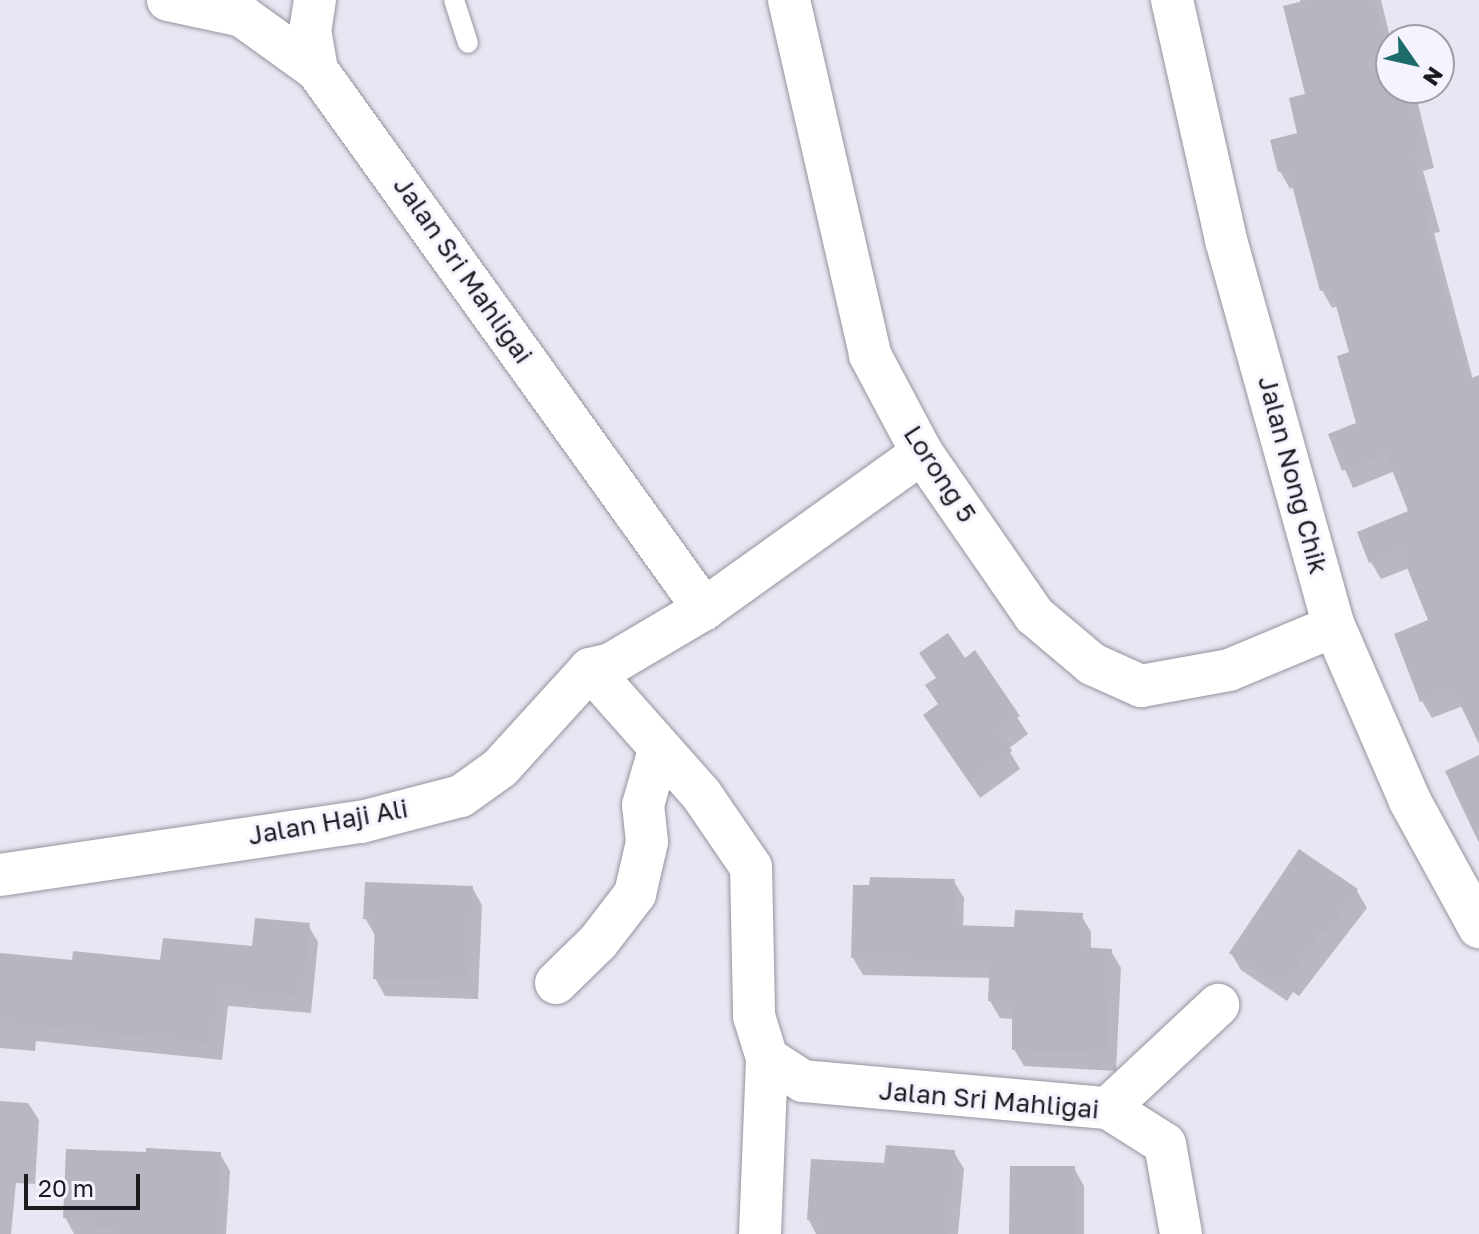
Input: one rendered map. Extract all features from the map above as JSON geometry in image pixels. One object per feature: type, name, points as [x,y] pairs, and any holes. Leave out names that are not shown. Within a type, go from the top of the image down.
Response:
[{"type":"street","name":"Jalan Sri Mahligai","points":[[168,0],[255,8],[317,70],[704,609]]},
{"type":"street","points":[[315,0],[310,30],[317,70]]},
{"type":"street","name":"Lorong 5","points":[[789,0],[870,355],[922,453],[1034,615],[1092,664],[1141,686],[1229,670],[1334,626]]},
{"type":"street","name":"Jalan Nong Chik","points":[[1172,0],[1226,240],[1334,626],[1410,801],[1479,927]]},
{"type":"street","name":"Jalan Haji Ali","points":[[0,875],[361,822],[461,796],[500,768],[590,669],[611,664],[704,609],[922,453]]},
{"type":"street","points":[[590,669],[710,805],[751,867],[754,1016],[767,1058],[760,1234]]},
{"type":"street","points":[[556,983],[598,942],[635,894],[647,842],[643,805],[659,750]]},
{"type":"street","points":[[1108,1108],[1218,1005]]},
{"type":"street","name":"Jalan Sri Mahligai","points":[[767,1058],[803,1081],[1108,1108],[1165,1144],[1181,1234]]},
{"type":"lane","points":[[454,0],[468,43]]},
{"type":"building","points":[[1307,0],[1375,0],[1381,24],[1375,24],[1375,104],[1413,104],[1425,150],[1415,153],[1431,215],[1426,216],[1436,260],[1470,379],[1479,375],[1479,744],[1453,689],[1420,702],[1394,634],[1428,620],[1400,550],[1369,563],[1357,532],[1408,511],[1386,454],[1342,471],[1328,434],[1356,423],[1337,356],[1349,352],[1331,288],[1320,291],[1288,170],[1278,172],[1270,140],[1297,133],[1289,98],[1305,94],[1283,6]]},
{"type":"building","points":[[948,633],[965,658],[975,650],[1020,716],[999,731],[1012,751],[969,782],[923,715],[938,704],[925,685],[936,678],[919,653]]},
{"type":"building","points":[[1479,755],[1479,843],[1445,771]]},
{"type":"building","points":[[1299,849],[1358,889],[1328,934],[1322,930],[1289,980],[1283,976],[1277,985],[1229,953]]},
{"type":"building","points":[[870,877],[955,879],[954,925],[1014,927],[1015,910],[1083,913],[1081,947],[1112,949],[1107,1054],[1012,1050],[1012,1002],[988,1001],[990,962],[851,958],[853,885],[869,885]]},
{"type":"building","points":[[365,882],[473,886],[469,982],[373,979],[375,919],[363,919]]},
{"type":"building","points":[[255,918],[310,923],[302,996],[218,989],[213,1044],[0,1022],[0,953],[72,960],[73,951],[160,960],[163,938],[252,946]]},
{"type":"building","points":[[886,1145],[955,1150],[949,1234],[816,1234],[817,1221],[807,1220],[811,1159],[884,1163]]},
{"type":"building","points":[[146,1148],[221,1152],[216,1234],[119,1234],[119,1228],[93,1228],[94,1219],[63,1218],[66,1149],[146,1152]]},
{"type":"building","points":[[1010,1166],[1075,1166],[1075,1234],[1009,1234]]}]
